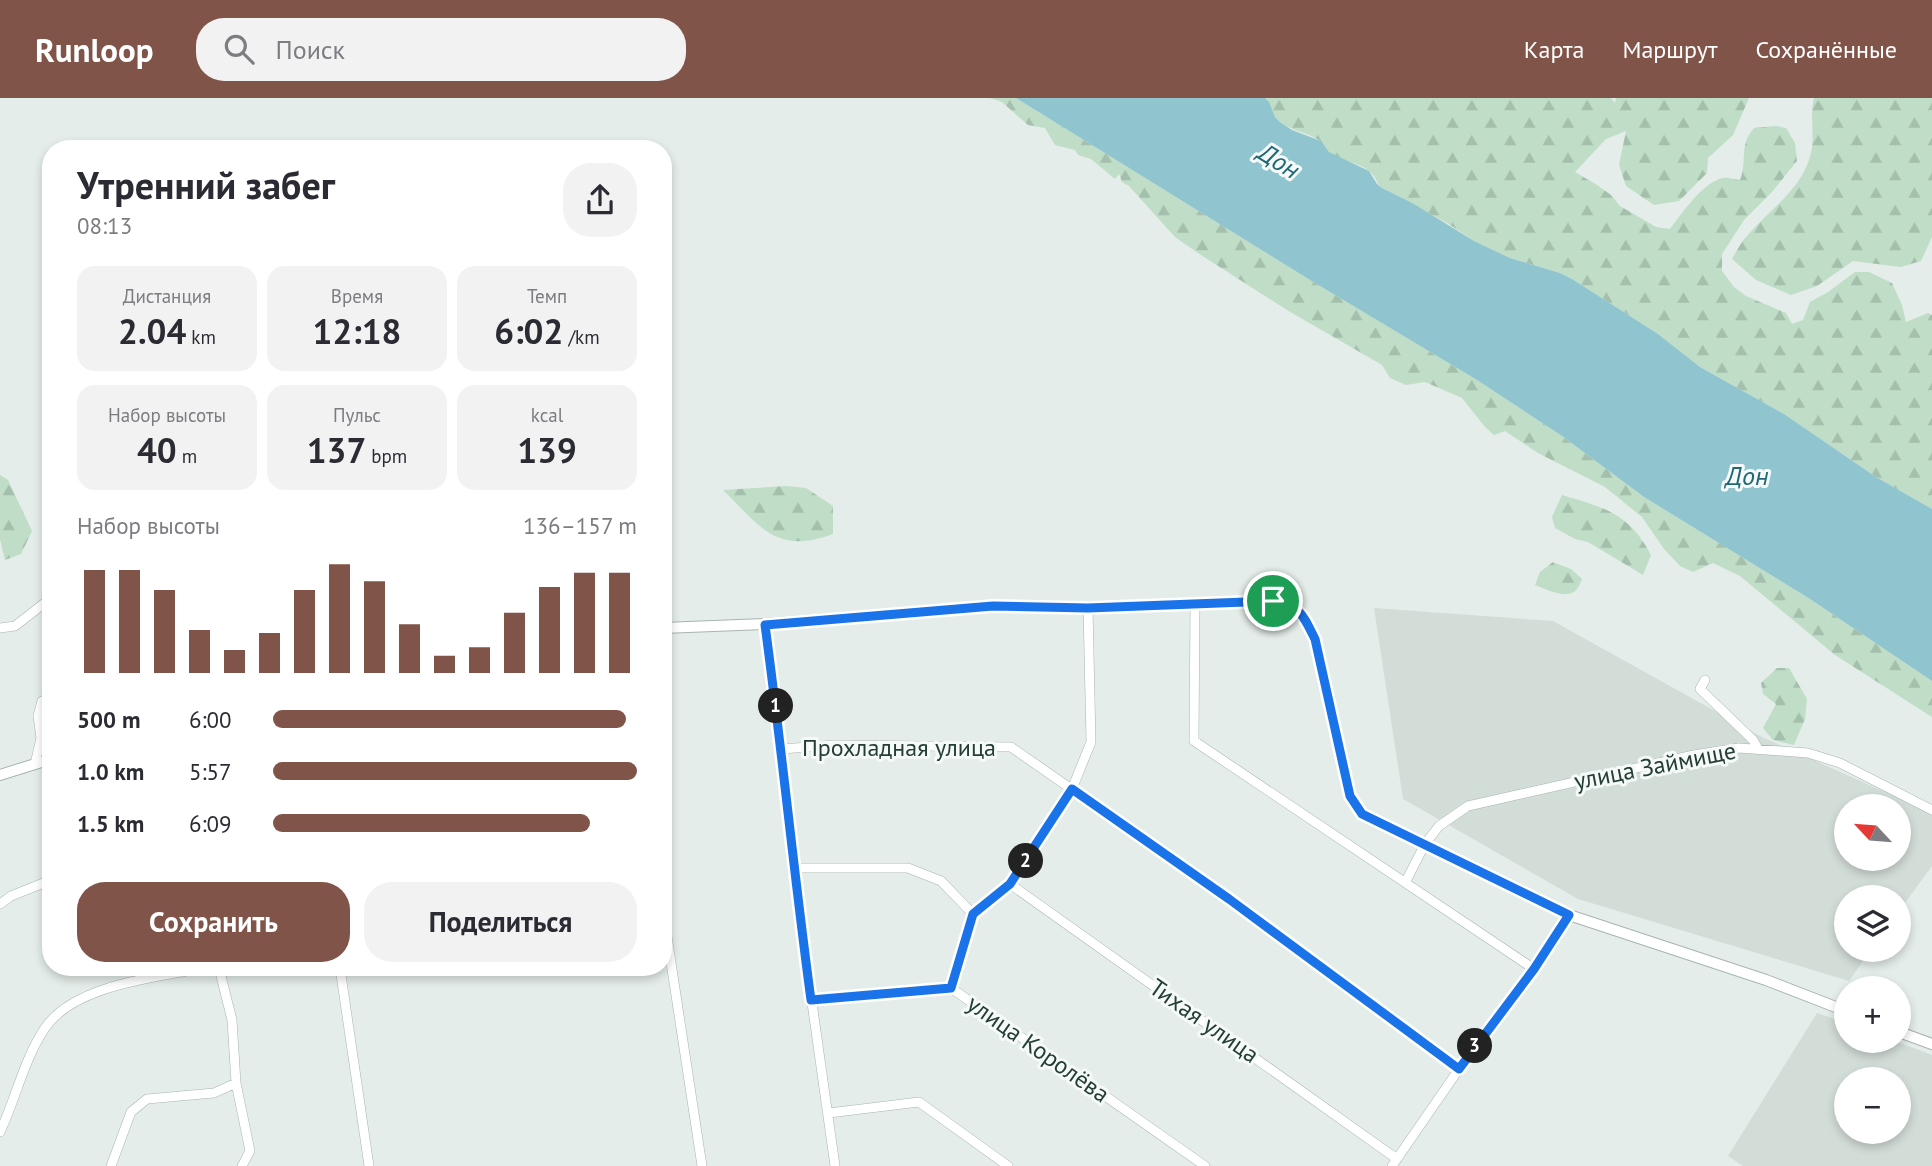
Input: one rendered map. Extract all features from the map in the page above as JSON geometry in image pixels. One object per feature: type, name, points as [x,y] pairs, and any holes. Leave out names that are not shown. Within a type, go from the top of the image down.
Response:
[{"type":"street","points":[[672,628],[765,625],[993,606],[1088,608],[1273,601],[1294,605],[1306,620],[1315,639],[1350,796],[1362,814],[1569,915],[1753,976],[1834,1006]]},
{"type":"street","points":[[1195,603],[1194,741],[1534,969]]},
{"type":"street","points":[[0,628],[15,625],[42,605]]},
{"type":"street","points":[[951,988],[973,914],[1010,884],[1072,789],[1091,742],[1088,608]]},
{"type":"street","points":[[765,625],[793,868],[835,1166]]},
{"type":"street","points":[[1705,680],[1700,689],[1758,749]]},
{"type":"street","points":[[35,764],[41,738],[38,716],[42,701]]},
{"type":"street","name":"Прохладная улица","points":[[781,748],[836,745],[1012,747],[1229,899],[1459,1069]]},
{"type":"street","name":"улица Займище","points":[[1406,881],[1425,844],[1439,827],[1468,806],[1693,755],[1740,748],[1808,753],[1840,763],[1932,810]]},
{"type":"street","points":[[0,775],[42,762]]},
{"type":"street","points":[[793,868],[908,868],[941,881],[973,914]]},
{"type":"street","points":[[0,904],[11,896],[42,884]]},
{"type":"street","name":"Тихая улица","points":[[1010,884],[1394,1162]]},
{"type":"street","points":[[1394,1162],[1534,969],[1569,915]]},
{"type":"street","points":[[672,969],[702,1166]]},
{"type":"street","points":[[0,1132],[30,1055],[46,1026],[66,1007],[116,984],[160,976]]},
{"type":"street","points":[[221,976],[232,1020],[236,1083],[250,1151],[242,1166]]},
{"type":"street","points":[[341,976],[369,1166]]},
{"type":"street","name":"улица Королёва","points":[[811,1000],[951,988],[1205,1166]]},
{"type":"street","points":[[1911,1036],[1932,1044]]},
{"type":"street","points":[[111,1166],[131,1112],[147,1099],[214,1093],[236,1083]]},
{"type":"street","points":[[829,1113],[919,1102],[1008,1166]]},
{"type":"shaded area","points":[[1374,608],[1553,621],[1760,736],[1890,794],[1834,794],[1834,872],[1911,872],[1911,804],[1932,813],[1932,866],[1911,895],[1911,885],[1834,885],[1834,962],[1862,962],[1853,976],[1834,976],[1578,899],[1403,799]]},
{"type":"shaded area","points":[[1817,1013],[1834,1019],[1834,1053],[1911,1053],[1911,1047],[1932,1055],[1932,1166],[1743,1166],[1728,1156]]},
{"type":"green space","points":[[990,98],[1016,98],[1477,380],[1562,436],[1644,497],[1810,599],[1932,681],[1932,717],[1835,655],[1740,576],[1713,563],[1693,572],[1680,566],[1664,549],[1642,517],[1605,487],[1538,453],[1505,431],[1494,435],[1462,398],[1425,382],[1406,385],[1390,378],[1382,365],[1287,310],[1201,255],[1175,237],[1129,186],[1122,182],[1119,174],[1115,179],[1091,159],[1078,155],[1075,150],[1055,145],[1045,128],[1028,125],[1002,102]]},
{"type":"green space","points":[[1265,98],[1611,98],[1615,103],[1616,98],[1749,98],[1733,135],[1708,158],[1707,173],[1679,201],[1654,205],[1626,186],[1619,165],[1626,131],[1606,139],[1575,172],[1611,195],[1620,206],[1656,227],[1670,229],[1708,185],[1723,178],[1740,180],[1746,141],[1754,128],[1786,128],[1795,143],[1797,161],[1772,192],[1744,220],[1722,254],[1722,271],[1734,287],[1746,296],[1786,313],[1792,324],[1803,320],[1810,302],[1855,272],[1869,272],[1892,283],[1906,322],[1928,313],[1932,315],[1932,509],[1876,477],[1784,414],[1700,367],[1658,334],[1572,279],[1510,258],[1474,241],[1447,223],[1382,188],[1364,167],[1334,155],[1319,140],[1279,121]]},
{"type":"green space","points":[[1814,98],[1932,98],[1932,237],[1921,261],[1901,267],[1853,261],[1817,286],[1791,295],[1756,280],[1732,259],[1745,238],[1791,190],[1805,169],[1812,150]]},
{"type":"green space","points":[[0,475],[8,480],[32,531],[21,554],[5,560],[0,539]]},
{"type":"green space","points":[[786,486],[806,488],[833,506],[833,534],[813,540],[783,539],[759,526],[723,490]]},
{"type":"green space","points":[[1562,495],[1591,504],[1625,521],[1643,541],[1651,555],[1643,575],[1588,542],[1575,539],[1555,528],[1552,517]]},
{"type":"green space","points":[[1553,562],[1571,569],[1582,579],[1572,593],[1556,593],[1535,585],[1540,572]]},
{"type":"green space","points":[[1777,668],[1789,668],[1807,699],[1805,719],[1794,745],[1773,740],[1763,728],[1776,704],[1763,694],[1761,683]]},
{"type":"water","name":"Дон","points":[[1016,98],[1265,98],[1280,122],[1292,130],[1321,141],[1329,152],[1369,171],[1382,188],[1414,204],[1474,241],[1510,258],[1572,279],[1658,334],[1700,367],[1784,414],[1876,477],[1932,509],[1932,681],[1810,599],[1644,497],[1562,436],[1477,380]]},
{"type":"route","points":[[1273,601],[1294,605],[1306,620],[1315,639],[1350,796],[1362,814],[1569,915],[1534,969],[1459,1069],[1229,899],[1072,789],[1010,884],[973,914],[951,988],[811,1000],[765,625],[993,606],[1088,608],[1273,601]]}]
